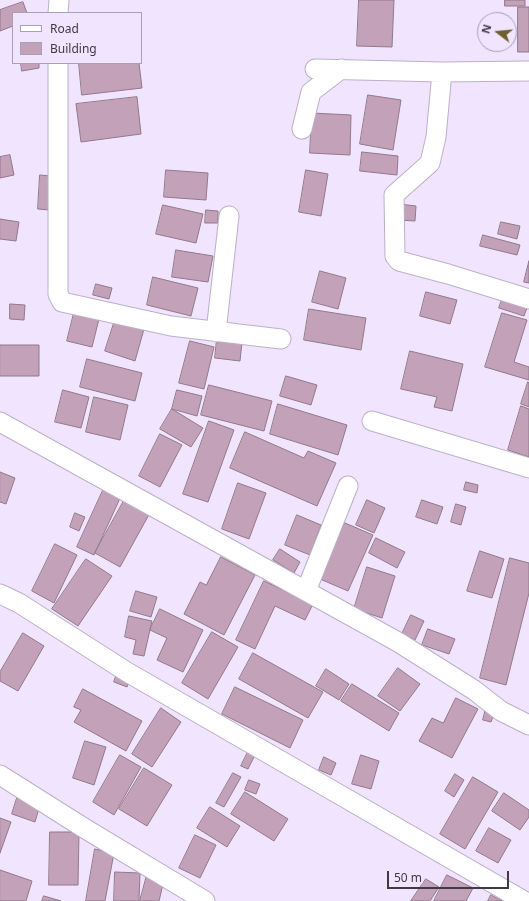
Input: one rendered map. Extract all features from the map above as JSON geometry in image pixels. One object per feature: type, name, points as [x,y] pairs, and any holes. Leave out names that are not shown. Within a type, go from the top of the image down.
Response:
[{"type":"street","points":[[58,12],[59,0]]},
{"type":"street","points":[[58,64],[59,298],[62,302],[171,326],[281,339]]},
{"type":"street","points":[[316,69],[442,72],[529,71]]},
{"type":"street","points":[[302,129],[311,92],[341,70]]},
{"type":"street","points":[[442,72],[436,137],[430,163],[394,195],[395,256],[398,261],[448,274],[529,299]]},
{"type":"street","points":[[216,332],[229,216]]},
{"type":"street","points":[[372,421],[529,468]]},
{"type":"street","points":[[0,422],[398,642],[474,690],[501,711],[529,725]]},
{"type":"street","points":[[306,591],[348,486]]},
{"type":"street","points":[[0,594],[19,603],[127,672],[524,901]]},
{"type":"street","points":[[0,775],[205,901]]},
{"type":"building","points":[[359,0],[394,0],[392,47],[357,46]]},
{"type":"building","points":[[505,0],[525,0],[525,6],[505,6]]},
{"type":"building","points":[[23,2],[27,12],[12,12],[12,26],[0,31],[0,10]]},
{"type":"building","points":[[518,7],[529,7],[529,52],[518,52]]},
{"type":"building","points":[[21,64],[39,64],[39,68],[22,71]]},
{"type":"building","points":[[79,64],[139,64],[142,88],[82,95]]},
{"type":"building","points":[[368,95],[401,100],[393,150],[360,144]]},
{"type":"building","points":[[137,97],[141,134],[81,142],[76,104]]},
{"type":"building","points":[[312,113],[351,115],[350,155],[310,153]]},
{"type":"building","points":[[362,152],[398,156],[397,175],[360,171]]},
{"type":"building","points":[[10,155],[14,175],[0,178],[0,157]]},
{"type":"building","points":[[166,170],[208,173],[206,200],[164,197]]},
{"type":"building","points":[[306,170],[328,174],[321,216],[299,212]]},
{"type":"building","points":[[40,175],[50,176],[49,210],[38,209]]},
{"type":"building","points":[[399,204],[416,206],[415,221],[398,220]]},
{"type":"building","points":[[163,205],[203,214],[196,243],[156,234]]},
{"type":"building","points":[[206,210],[218,211],[218,223],[205,223]]},
{"type":"building","points":[[0,219],[19,222],[16,241],[0,239]]},
{"type":"building","points":[[501,222],[520,226],[517,239],[498,234]]},
{"type":"building","points":[[483,235],[520,245],[517,255],[480,246]]},
{"type":"building","points":[[176,250],[213,256],[208,282],[172,277]]},
{"type":"building","points":[[529,261],[529,283],[524,282]]},
{"type":"building","points":[[320,271],[346,278],[338,309],[312,302]]},
{"type":"building","points":[[153,277],[198,288],[191,316],[147,305]]},
{"type":"building","points":[[96,284],[112,288],[109,299],[93,295]]},
{"type":"building","points":[[426,292],[457,300],[450,324],[420,316]]},
{"type":"building","points":[[503,297],[528,305],[524,316],[499,308]]},
{"type":"building","points":[[10,304],[25,305],[24,320],[10,319]]},
{"type":"building","points":[[75,309],[100,315],[92,347],[67,341]]},
{"type":"building","points":[[309,309],[366,318],[361,350],[304,340]]},
{"type":"building","points":[[502,313],[527,320],[514,362],[529,367],[529,380],[485,367]]},
{"type":"building","points":[[115,320],[144,329],[135,361],[105,351]]},
{"type":"building","points":[[217,339],[242,342],[240,361],[215,358]]},
{"type":"building","points":[[190,341],[214,347],[204,389],[179,383]]},
{"type":"building","points":[[0,345],[39,345],[39,376],[0,376]]},
{"type":"building","points":[[410,351],[463,364],[452,411],[434,407],[437,397],[401,389]]},
{"type":"building","points":[[87,359],[142,373],[135,401],[80,387]]},
{"type":"building","points":[[286,376],[317,385],[311,405],[280,396]]},
{"type":"building","points":[[528,382],[529,383],[529,407],[521,404]]},
{"type":"building","points":[[209,385],[272,401],[264,431],[201,415]]},
{"type":"building","points":[[63,390],[89,397],[81,428],[55,422]]},
{"type":"building","points":[[177,390],[202,396],[197,416],[172,409]]},
{"type":"building","points":[[94,397],[128,405],[120,440],[86,432]]},
{"type":"building","points":[[278,404],[347,425],[338,455],[270,434]]},
{"type":"building","points":[[521,406],[529,409],[529,457],[508,450]]},
{"type":"building","points":[[172,409],[203,428],[191,447],[160,429]]},
{"type":"building","points":[[209,421],[234,430],[208,502],[183,494]]},
{"type":"building","points":[[245,432],[304,458],[308,451],[336,463],[317,506],[230,468]]},
{"type":"building","points":[[160,434],[182,445],[160,487],[139,476]]},
{"type":"building","points":[[0,472],[15,478],[6,504],[0,502]]},
{"type":"building","points":[[466,482],[478,485],[477,493],[464,490]]},
{"type":"building","points":[[238,483],[266,493],[249,539],[222,529]]},
{"type":"building","points":[[105,486],[122,494],[94,555],[77,547]]},
{"type":"building","points":[[126,497],[151,511],[120,567],[95,553]]},
{"type":"building","points":[[367,500],[385,508],[374,533],[356,525]]},
{"type":"building","points":[[422,500],[443,507],[437,524],[416,517]]},
{"type":"building","points":[[456,504],[466,507],[461,525],[451,522]]},
{"type":"building","points":[[75,513],[85,517],[79,531],[70,527]]},
{"type":"building","points":[[297,515],[321,525],[310,555],[285,545]]},
{"type":"building","points":[[345,523],[373,535],[348,591],[320,579]]},
{"type":"building","points":[[376,538],[405,552],[397,568],[369,553]]},
{"type":"building","points":[[55,544],[77,555],[54,603],[32,591]]},
{"type":"building","points":[[280,549],[300,562],[294,573],[273,560]]},
{"type":"building","points":[[480,551],[504,559],[492,598],[467,591]]},
{"type":"building","points":[[221,557],[255,575],[224,635],[184,614],[200,582],[206,585]]},
{"type":"building","points":[[510,558],[529,563],[529,593],[506,685],[480,678]]},
{"type":"building","points":[[86,559],[112,576],[78,626],[52,609]]},
{"type":"building","points":[[367,567],[395,576],[382,618],[354,609]]},
{"type":"building","points":[[264,581],[313,604],[305,620],[275,606],[255,649],[236,640]]},
{"type":"building","points":[[136,591],[157,597],[151,617],[130,611]]},
{"type":"building","points":[[160,609],[203,630],[183,672],[157,660],[167,638],[150,630]]},
{"type":"building","points":[[411,615],[424,621],[415,640],[402,634]]},
{"type":"building","points":[[129,616],[152,621],[144,656],[133,654],[136,640],[125,637]]},
{"type":"building","points":[[428,629],[455,639],[449,654],[422,645]]},
{"type":"building","points":[[212,632],[238,647],[208,699],[182,683]]},
{"type":"building","points":[[23,633],[44,646],[18,691],[0,681],[0,672]]},
{"type":"building","points":[[253,653],[323,692],[308,718],[239,679]]},
{"type":"building","points":[[398,668],[420,684],[400,711],[378,696]]},
{"type":"building","points":[[326,669],[349,684],[339,700],[316,686]]},
{"type":"building","points":[[117,674],[130,679],[127,687],[114,682]]},
{"type":"building","points":[[352,684],[399,713],[389,731],[341,701]]},
{"type":"building","points":[[235,687],[303,720],[290,748],[222,714]]},
{"type":"building","points":[[83,689],[142,721],[126,751],[74,722],[81,710],[74,707]]},
{"type":"building","points":[[456,698],[478,709],[452,758],[419,741],[432,718],[443,723]]},
{"type":"building","points":[[161,708],[181,722],[152,767],[132,754]]},
{"type":"building","points":[[486,708],[495,711],[491,722],[483,720]]},
{"type":"building","points":[[85,741],[106,747],[94,785],[73,778]]},
{"type":"building","points":[[249,750],[256,753],[248,769],[241,766]]},
{"type":"building","points":[[120,755],[141,767],[114,815],[93,802]]},
{"type":"building","points":[[361,755],[379,761],[371,789],[352,784]]},
{"type":"building","points":[[324,757],[336,763],[331,775],[319,770]]},
{"type":"building","points":[[144,768],[172,785],[147,826],[119,809]]},
{"type":"building","points":[[233,773],[241,777],[224,807],[216,803]]},
{"type":"building","points":[[455,774],[464,780],[454,797],[445,791]]},
{"type":"building","points":[[473,777],[498,792],[465,849],[440,834]]},
{"type":"building","points":[[249,780],[260,784],[256,794],[245,790]]},
{"type":"building","points":[[245,792],[288,819],[274,841],[231,814]]},
{"type":"building","points":[[504,793],[529,810],[529,817],[520,830],[492,811]]},
{"type":"building","points":[[17,798],[40,805],[35,822],[12,814]]},
{"type":"building","points":[[210,807],[240,826],[227,847],[197,828]]},
{"type":"building","points":[[0,818],[11,822],[0,853]]},
{"type":"building","points":[[489,828],[511,840],[498,863],[476,851]]},
{"type":"building","points":[[50,832],[79,832],[78,885],[49,885]]},
{"type":"building","points":[[195,835],[216,845],[200,878],[179,868]]},
{"type":"building","points":[[95,849],[114,853],[105,901],[86,901]]},
{"type":"building","points":[[0,870],[32,881],[26,901],[0,901]]},
{"type":"building","points":[[115,872],[140,873],[139,901],[114,901]]},
{"type":"building","points":[[147,875],[164,880],[159,901],[140,901]]},
{"type":"building","points":[[447,875],[473,888],[466,901],[434,901]]},
{"type":"building","points":[[426,879],[439,887],[430,901],[411,901]]},
{"type":"building","points":[[491,895],[502,901],[488,901]]},
{"type":"building","points":[[44,896],[61,901],[42,901]]}]
